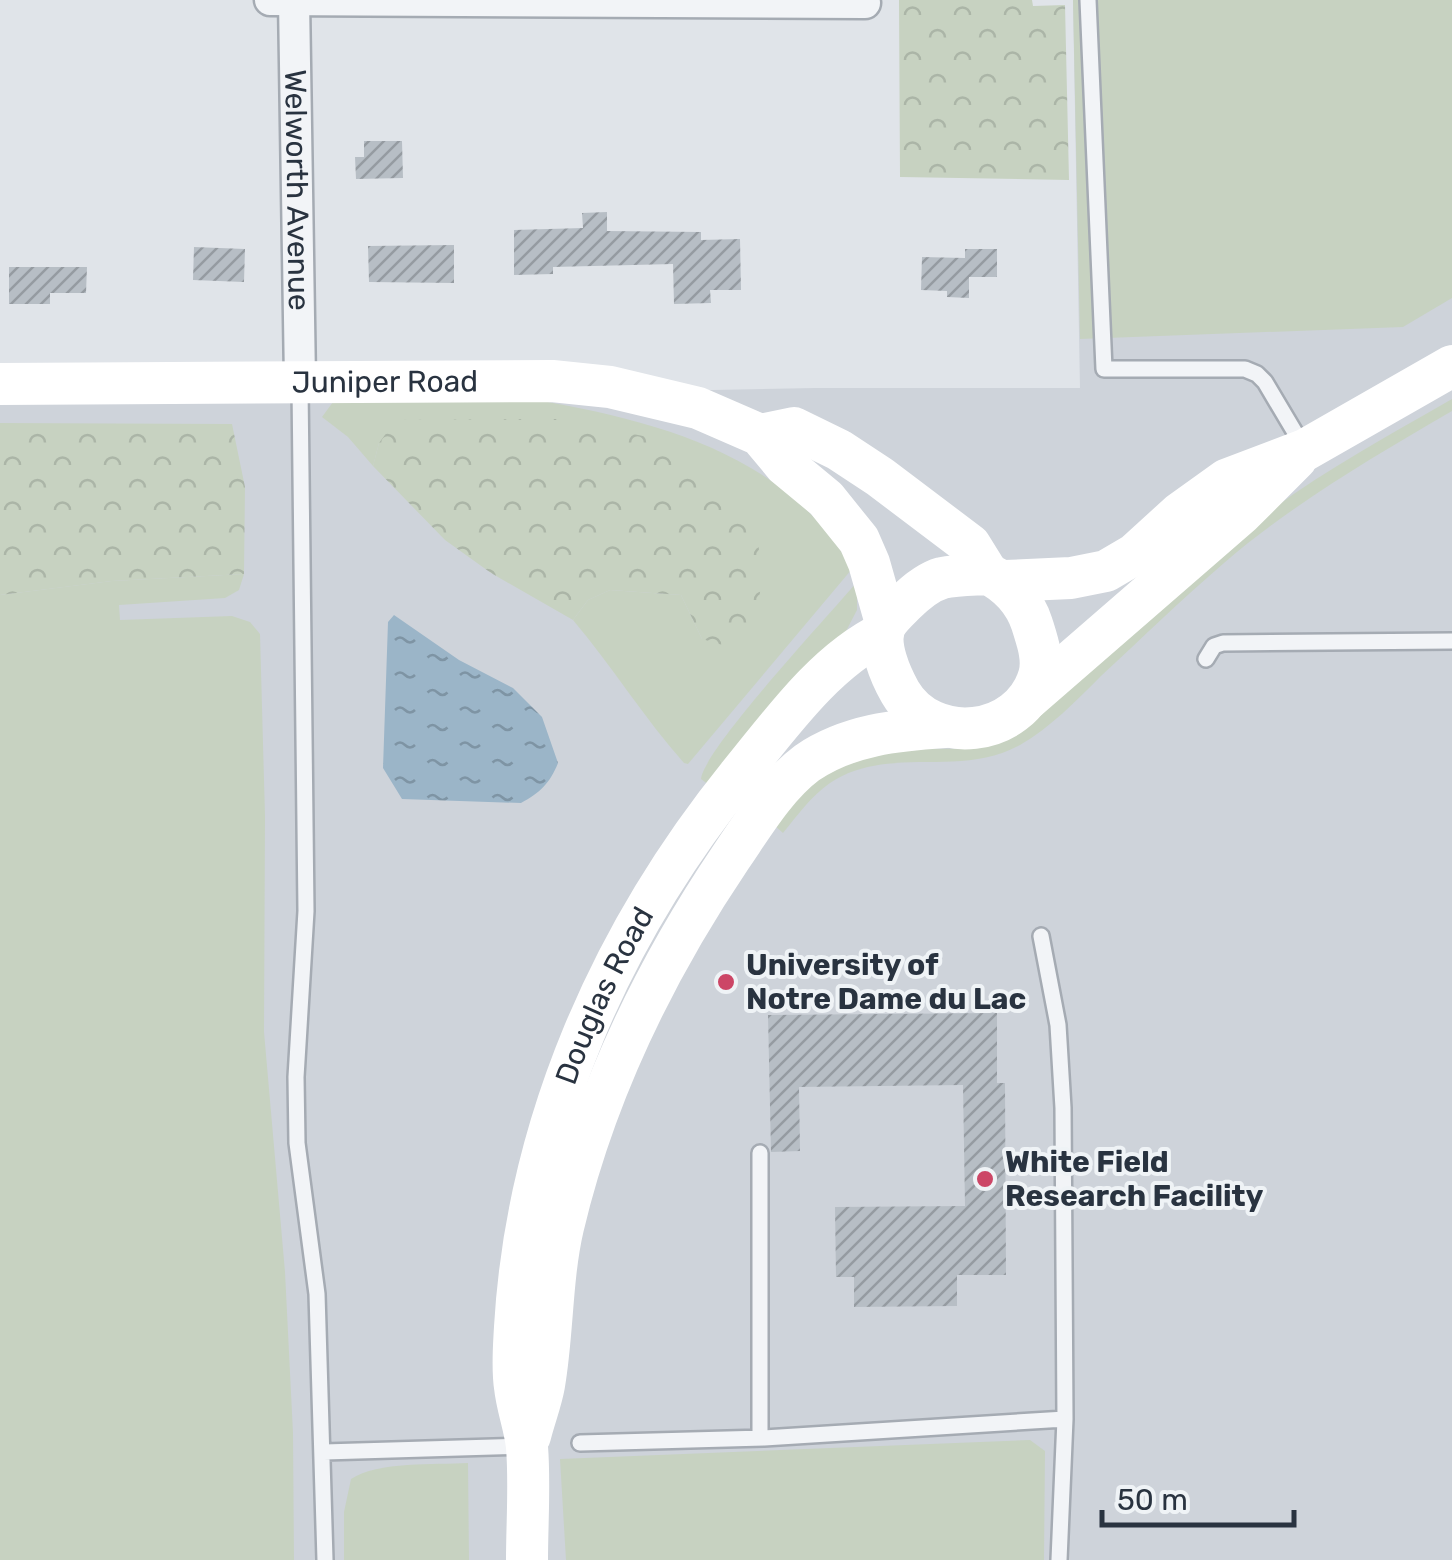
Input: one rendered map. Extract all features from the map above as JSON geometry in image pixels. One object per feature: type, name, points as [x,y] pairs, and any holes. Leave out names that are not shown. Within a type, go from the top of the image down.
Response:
[{"type":"street","points":[[270,0],[864,3]]},
{"type":"street","name":"Welworth Avenue","points":[[294,0],[300,381]]},
{"type":"street","points":[[1305,450],[1241,514],[1011,715],[990,726],[968,730],[944,727],[923,717],[906,702],[887,661],[885,628],[914,593],[939,579],[1070,578],[1106,571],[1135,554],[1180,513],[1226,480],[1305,450],[1452,366]]},
{"type":"street","name":"Juniper Road","points":[[0,384],[552,381],[610,387],[698,408],[760,435],[785,464],[826,499],[859,540],[869,563],[885,628]]},
{"type":"street","name":"Juniper Road","points":[[760,435],[794,428],[839,450],[970,545],[996,578]]},
{"type":"street","points":[[996,578],[1029,614],[1039,646],[1040,674],[1028,699]]},
{"type":"street","name":"Douglas Road","points":[[527,1560],[527,1446],[514,1386],[515,1326],[524,1241],[544,1152],[590,1016],[618,955],[688,839],[806,696],[885,628]]},
{"type":"street","name":"Douglas Road","points":[[527,1446],[544,1386],[562,1230],[580,1165],[607,1086],[662,966],[744,838],[783,785],[807,764],[868,736],[944,727]]},
{"type":"lane","points":[[1088,0],[1104,368],[1245,368],[1265,382],[1305,450]]},
{"type":"lane","points":[[300,381],[306,911],[296,1077],[297,1142],[317,1294],[325,1560]]},
{"type":"lane","points":[[1206,659],[1214,646],[1222,643],[1452,642]]},
{"type":"lane","points":[[1041,936],[1058,1024],[1063,1108],[1064,1419],[1059,1560]]},
{"type":"lane","points":[[760,1153],[760,1438]]},
{"type":"lane","points":[[580,1443],[760,1438],[1064,1419]]},
{"type":"lane","points":[[324,1452],[527,1446]]},
{"type":"shaded area","name":"University of Notre Dame du Lac","points":[[1073,0],[1452,0],[1452,1560],[0,1560],[0,404],[815,388],[1080,388]]},
{"type":"green space","points":[[899,0],[1032,0],[1033,6],[1065,5],[1069,180],[900,177]]},
{"type":"green space","points":[[1073,0],[1452,0],[1452,298],[1403,327],[1080,339]]},
{"type":"green space","points":[[1452,399],[1452,411],[1335,482],[1251,541],[1063,713],[1020,745],[973,760],[876,765],[852,772],[817,794],[783,833],[774,825],[815,782],[866,756],[906,749],[982,747],[1026,728],[1169,595],[1258,520],[1329,471]]},
{"type":"green space","points":[[537,400],[628,419],[672,433],[756,471],[793,497],[825,530],[852,569],[688,764],[669,746],[573,620],[588,600],[610,590],[681,595],[702,639],[754,629],[379,443],[373,466],[348,437],[322,417],[333,402]]},
{"type":"green space","points":[[558,419],[643,436],[705,471],[757,517],[761,586],[754,630],[726,646],[702,639],[681,595],[610,590],[588,600],[573,620],[491,573],[445,540],[373,466],[379,443],[396,420]]},
{"type":"green space","points":[[0,423],[232,424],[245,487],[244,574],[112,581],[0,595]]},
{"type":"green space","points":[[244,574],[239,590],[225,598],[119,605],[120,620],[232,616],[250,622],[260,634],[265,816],[264,1032],[285,1272],[294,1560],[0,1560],[0,595],[112,581]]},
{"type":"green space","points":[[857,582],[857,610],[844,635],[709,785],[701,779],[707,763],[745,712]]},
{"type":"green space","points":[[1030,1440],[1045,1451],[1044,1560],[566,1560],[560,1459]]},
{"type":"green space","points":[[468,1463],[469,1560],[344,1560],[344,1512],[351,1479],[376,1469]]},
{"type":"water","points":[[394,615],[459,660],[513,688],[542,717],[558,763],[539,791],[521,803],[402,799],[383,768],[388,622]]},
{"type":"building","points":[[364,141],[402,141],[403,178],[356,179],[355,157],[364,157]]},
{"type":"building","points":[[607,212],[607,231],[701,232],[701,240],[740,239],[741,290],[710,290],[711,303],[674,304],[673,264],[553,267],[553,274],[514,275],[514,230],[583,228],[582,213]]},
{"type":"building","points":[[454,245],[454,283],[369,282],[368,246]]},
{"type":"building","points":[[194,247],[245,249],[244,282],[193,280]]},
{"type":"building","points":[[965,249],[997,249],[997,277],[969,277],[969,298],[947,297],[947,291],[921,290],[922,257],[965,258]]},
{"type":"building","points":[[9,267],[87,267],[86,293],[50,293],[50,304],[9,304]]},
{"type":"building","name":"White Field Research Facility","points":[[997,1013],[997,1083],[1005,1083],[1006,1275],[957,1275],[957,1306],[854,1307],[854,1277],[836,1277],[835,1207],[965,1206],[963,1085],[799,1087],[800,1151],[771,1152],[768,1015]]},
{"type":"place","name":"University of Notre Dame du Lac","points":[[726,982]]},
{"type":"place","name":"White Field Research Facility","points":[[985,1179]]}]
